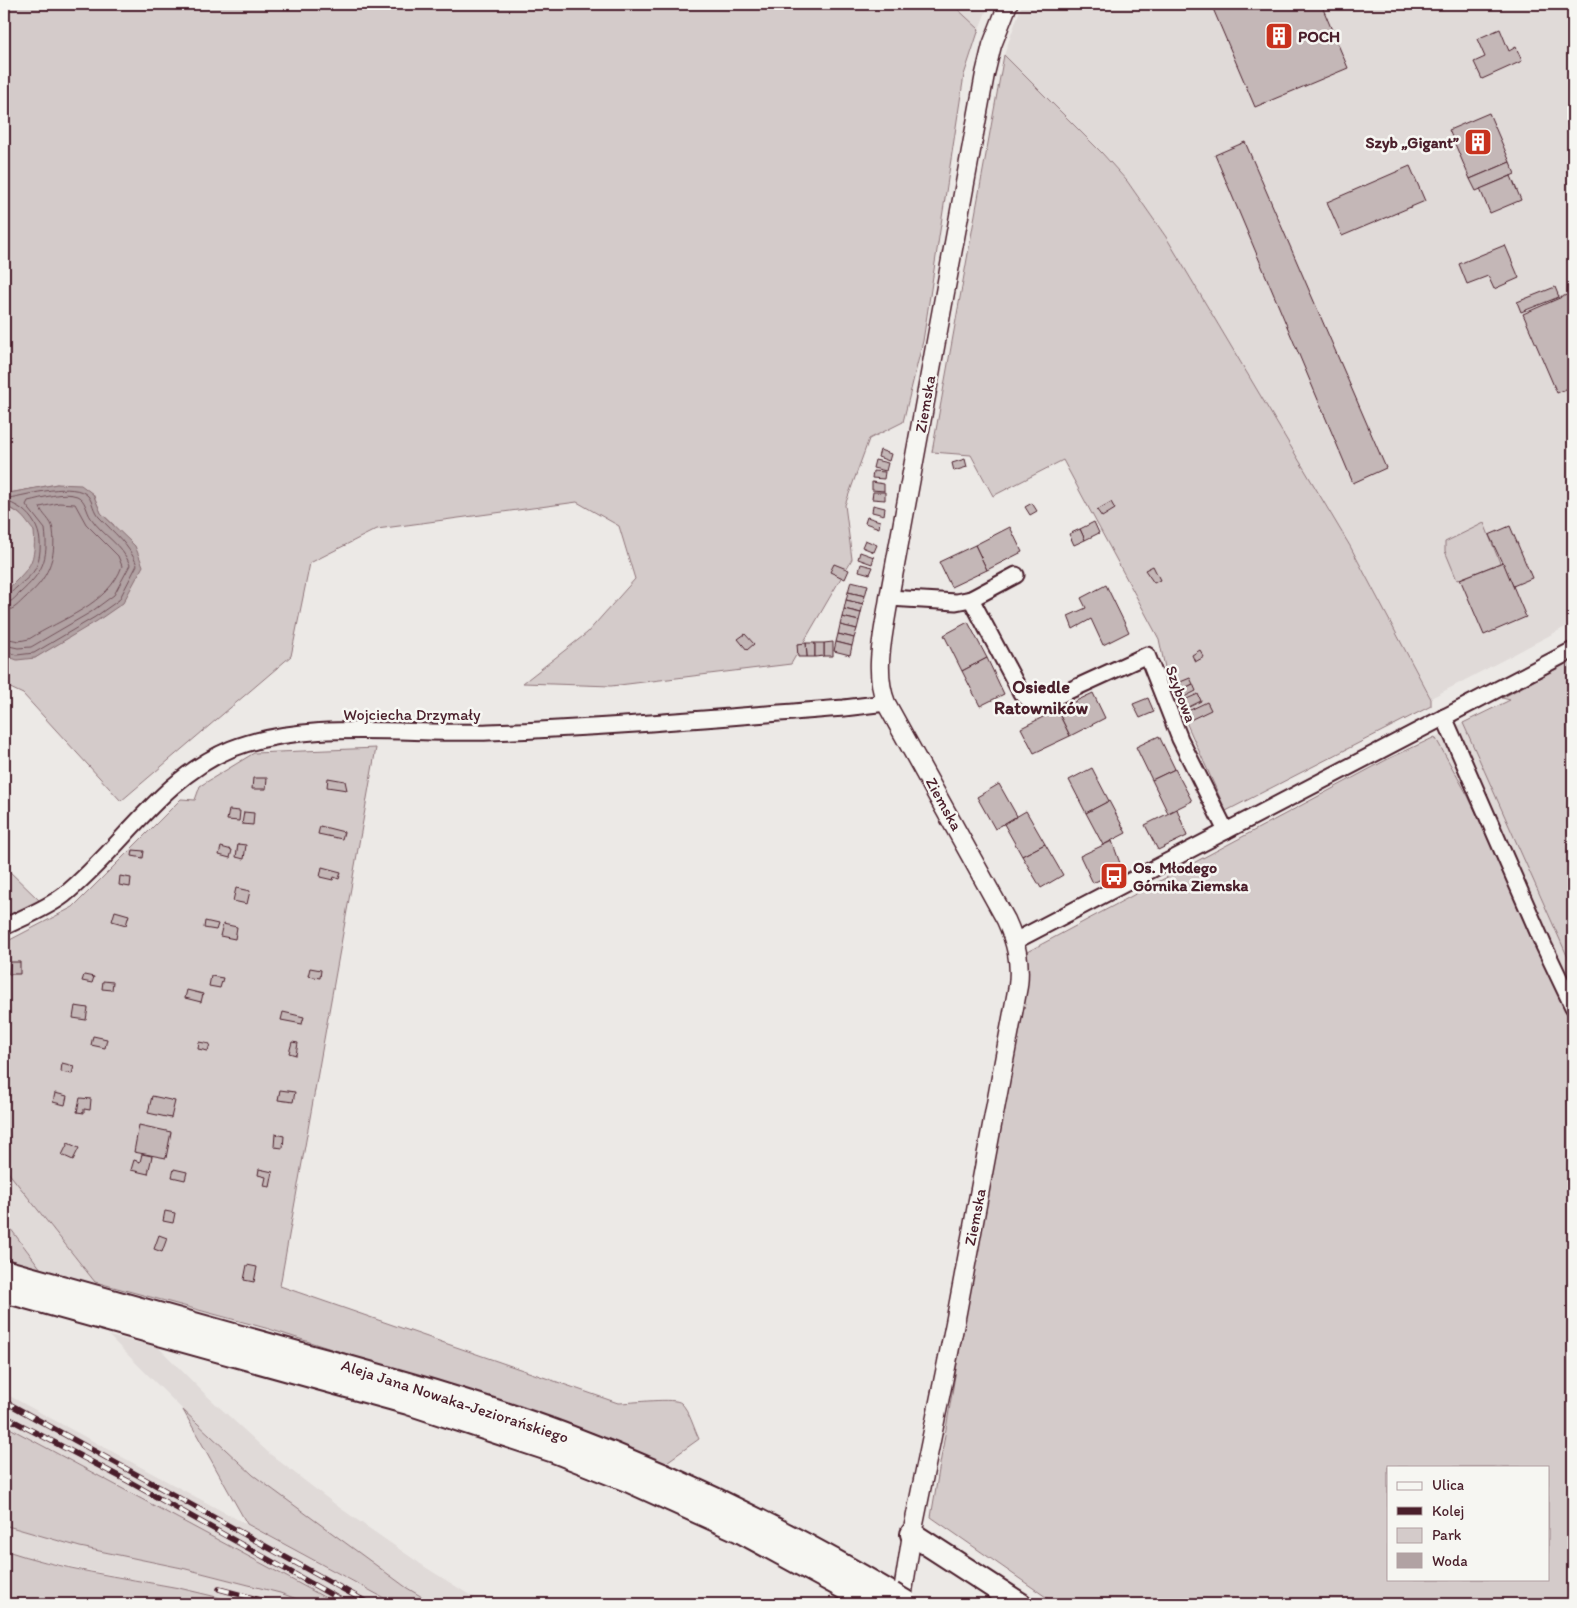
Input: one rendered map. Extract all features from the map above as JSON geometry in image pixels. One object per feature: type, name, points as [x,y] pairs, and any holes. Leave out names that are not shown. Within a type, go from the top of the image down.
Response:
[{"type":"main road","name":"Aleja Jana Nowaka-Jeziorańskiego","points":[[4,1271],[415,1386],[564,1435],[636,1464],[748,1515],[818,1552],[897,1602]]},
{"type":"main road","name":"Aleja Jana Nowaka-Jeziorańskiego","points":[[4,1290],[408,1403],[536,1444],[628,1480],[897,1602]]},
{"type":"main road","points":[[912,1534],[1020,1604]]},
{"type":"street","name":"Ziemska","points":[[897,1602],[955,1323],[1018,986],[1019,967],[1015,941],[990,888],[886,703],[881,690],[880,674],[889,598],[985,74],[992,45],[1008,4]]},
{"type":"street","points":[[889,598],[956,602],[971,599],[1016,576]]},
{"type":"street","name":"Szybowa","points":[[971,599],[1021,693],[1030,701],[1042,703],[1147,655],[1184,747],[1226,831]]},
{"type":"street","points":[[1015,941],[1573,650]]},
{"type":"street","name":"Wojciecha Drzymały","points":[[4,927],[40,910],[64,895],[144,814],[197,768],[232,749],[269,738],[311,732],[434,733],[514,731],[835,709],[886,703]]},
{"type":"street","points":[[1444,717],[1544,946],[1573,1007]]},
{"type":"shaded area","points":[[952,4],[989,4],[979,29]]},
{"type":"shaded area","points":[[1022,4],[1573,4],[1573,623],[1431,698],[1350,546],[1166,237],[1127,181],[1102,152],[1004,55]]},
{"type":"shaded area","points":[[1463,723],[1573,969],[1573,1017],[1468,796],[1435,737]]},
{"type":"shaded area","points":[[4,1167],[95,1282],[44,1273],[4,1220]]},
{"type":"shaded area","points":[[109,1336],[158,1347],[205,1394],[270,1454],[340,1508],[425,1567],[484,1604],[434,1604],[407,1588],[321,1527],[253,1475],[183,1410]]},
{"type":"shaded area","points":[[4,1393],[395,1604],[337,1604],[4,1425]]},
{"type":"shaded area","points":[[4,1525],[80,1547],[182,1568],[280,1593],[311,1604],[246,1604],[28,1558],[4,1550]]},
{"type":"green space","points":[[4,4],[952,4],[979,29],[964,75],[923,341],[903,422],[869,439],[845,505],[852,559],[791,664],[611,686],[523,683],[587,633],[635,579],[619,526],[577,502],[377,529],[310,563],[291,656],[121,801],[23,694],[4,685],[4,655],[35,658],[55,645],[114,525],[101,513],[93,494],[57,484],[4,494]]},
{"type":"green space","points":[[1004,55],[1102,153],[1127,181],[1166,237],[1350,546],[1431,699],[1431,706],[1226,811],[1168,682],[1159,639],[1063,460],[993,496],[971,455],[932,452]]},
{"type":"green space","points":[[9,508],[20,514],[30,524],[35,535],[35,544],[31,566],[4,594],[4,509]]},
{"type":"green space","points":[[1484,523],[1500,563],[1457,580],[1445,551],[1445,542]]},
{"type":"green space","points":[[1573,660],[1573,969],[1463,723],[1510,700],[1502,698]]},
{"type":"green space","points":[[1435,737],[1468,796],[1573,1017],[1573,1604],[1056,1604],[931,1517],[1027,952],[1388,759]]},
{"type":"green space","points":[[376,748],[280,1286],[618,1403],[662,1400],[677,1401],[684,1406],[699,1439],[664,1464],[593,1433],[269,1329],[95,1282],[4,1167],[4,943],[73,907],[181,799],[195,800],[200,786],[254,753]]},
{"type":"green space","points":[[4,866],[42,903],[4,919]]},
{"type":"green space","points":[[4,1220],[44,1273],[4,1260]]},
{"type":"green space","points":[[183,1410],[253,1475],[407,1588],[434,1604],[395,1604],[247,1524]]},
{"type":"green space","points":[[4,1425],[337,1604],[311,1604],[280,1593],[182,1568],[80,1547],[4,1525]]},
{"type":"green space","points":[[4,1550],[68,1567],[179,1588],[246,1604],[4,1604]]},
{"type":"water","points":[[57,484],[81,485],[93,494],[101,513],[135,546],[143,566],[123,603],[35,658],[17,660],[4,655],[4,594],[24,573],[31,561],[34,553],[34,531],[18,512],[4,509],[4,494]]},
{"type":"building","name":"POCH","points":[[1211,4],[1321,4],[1348,68],[1255,107]]},
{"type":"building","points":[[1500,29],[1509,51],[1516,47],[1522,61],[1482,79],[1474,62],[1485,57],[1477,39]]},
{"type":"building","name":"Szyb „Gigant”","points":[[1489,113],[1510,162],[1470,179],[1449,130]]},
{"type":"building","points":[[1245,142],[1386,468],[1353,483],[1215,155]]},
{"type":"building","points":[[1510,162],[1515,174],[1476,191],[1470,179]]},
{"type":"building","points":[[1410,166],[1425,201],[1342,236],[1327,202]]},
{"type":"building","points":[[1511,176],[1521,200],[1490,213],[1480,189]]},
{"type":"building","points":[[1505,245],[1519,278],[1494,289],[1488,276],[1467,284],[1459,264]]},
{"type":"building","points":[[1555,287],[1559,297],[1521,312],[1517,302]]},
{"type":"building","points":[[1571,293],[1573,298],[1573,386],[1557,393],[1523,314]]},
{"type":"building","points":[[880,450],[891,454],[889,461],[878,457]]},
{"type":"building","points":[[965,459],[967,467],[954,471],[952,463]]},
{"type":"building","points":[[875,460],[888,463],[886,471],[873,468]]},
{"type":"building","points":[[873,471],[885,472],[884,479],[872,478]]},
{"type":"building","points":[[872,482],[884,484],[884,491],[872,490]]},
{"type":"building","points":[[873,492],[885,492],[885,500],[872,499]]},
{"type":"building","points":[[1111,502],[1115,509],[1102,517],[1097,510]]},
{"type":"building","points":[[1032,503],[1037,511],[1030,515],[1025,507]]},
{"type":"building","points":[[873,505],[885,508],[884,515],[872,512]]},
{"type":"building","points":[[867,517],[880,521],[879,528],[865,523]]},
{"type":"building","points":[[1094,522],[1099,533],[1085,540],[1080,529]]},
{"type":"building","points":[[1510,526],[1532,578],[1513,586],[1489,535]]},
{"type":"building","points":[[1010,527],[1022,552],[987,570],[975,545]]},
{"type":"building","points":[[1080,529],[1085,540],[1074,545],[1069,534]]},
{"type":"building","points":[[865,540],[877,545],[874,552],[862,547]]},
{"type":"building","points":[[975,545],[987,570],[951,587],[939,562]]},
{"type":"building","points":[[860,552],[874,557],[872,564],[858,559]]},
{"type":"building","points":[[1503,562],[1526,617],[1484,635],[1460,579]]},
{"type":"building","points":[[834,564],[849,570],[845,579],[830,572]]},
{"type":"building","points":[[861,564],[873,567],[870,574],[859,571]]},
{"type":"building","points":[[1153,566],[1160,580],[1154,583],[1145,570]]},
{"type":"building","points":[[851,581],[868,585],[865,596],[848,592]]},
{"type":"building","points":[[1106,585],[1129,632],[1103,645],[1091,619],[1073,629],[1068,616],[1086,608],[1081,598]]},
{"type":"building","points":[[848,592],[865,596],[863,604],[846,600]]},
{"type":"building","points":[[846,600],[863,604],[861,613],[844,609]]},
{"type":"building","points":[[844,609],[861,613],[859,621],[842,617]]},
{"type":"building","points":[[842,617],[859,621],[857,629],[840,625]]},
{"type":"building","points":[[968,622],[987,658],[962,671],[944,635]]},
{"type":"building","points":[[840,625],[857,629],[854,638],[838,634]]},
{"type":"building","points":[[745,634],[754,644],[747,650],[738,639]]},
{"type":"building","points":[[838,634],[854,638],[852,646],[836,642]]},
{"type":"building","points":[[833,642],[833,656],[824,656],[824,643]]},
{"type":"building","points":[[836,642],[852,646],[850,655],[834,651]]},
{"type":"building","points":[[806,643],[815,643],[815,657],[807,657]]},
{"type":"building","points":[[806,643],[807,657],[798,657],[797,644]]},
{"type":"building","points":[[815,643],[824,643],[824,656],[815,657]]},
{"type":"building","points":[[1200,650],[1204,657],[1195,662],[1192,655]]},
{"type":"building","points":[[987,658],[1004,694],[980,706],[962,671]]},
{"type":"building","points":[[1190,678],[1193,684],[1177,692],[1173,685]]},
{"type":"building","points":[[1193,684],[1196,691],[1180,699],[1177,692]]},
{"type":"building","points":[[1093,693],[1105,718],[1070,736],[1057,710]]},
{"type":"building","points":[[1198,694],[1201,701],[1185,709],[1182,701]]},
{"type":"building","points":[[1148,698],[1154,712],[1140,718],[1133,704]]},
{"type":"building","points":[[1207,702],[1211,710],[1190,720],[1186,712]]},
{"type":"building","points":[[1057,710],[1070,736],[1034,753],[1021,728]]},
{"type":"building","points":[[1159,736],[1175,769],[1152,780],[1136,747]]},
{"type":"building","points":[[1092,768],[1109,801],[1086,813],[1069,780]]},
{"type":"building","points":[[1175,769],[1192,801],[1168,813],[1152,780]]},
{"type":"building","points":[[253,778],[267,778],[266,789],[252,789]]},
{"type":"building","points":[[328,778],[345,781],[347,790],[327,787]]},
{"type":"building","points":[[999,784],[1017,816],[995,829],[977,797]]},
{"type":"building","points":[[1109,801],[1126,833],[1103,845],[1086,813]]},
{"type":"building","points":[[1177,809],[1187,836],[1158,850],[1145,825]]},
{"type":"building","points":[[229,810],[240,811],[239,821],[227,820]]},
{"type":"building","points":[[1026,811],[1045,844],[1022,856],[1004,824]]},
{"type":"building","points":[[244,812],[254,813],[253,825],[242,824]]},
{"type":"building","points":[[320,826],[344,832],[342,839],[318,834]]},
{"type":"building","points":[[1112,841],[1122,869],[1093,883],[1080,856]]},
{"type":"building","points":[[238,844],[246,845],[244,859],[236,857]]},
{"type":"building","points":[[1045,844],[1063,875],[1041,888],[1022,856]]},
{"type":"building","points":[[221,847],[232,850],[230,858],[219,855]]},
{"type":"building","points":[[133,850],[144,851],[143,858],[132,856]]},
{"type":"building","points":[[322,867],[341,872],[339,879],[334,877],[333,880],[320,877]]},
{"type":"building","points":[[120,876],[131,878],[130,887],[119,885]]},
{"type":"building","points":[[236,888],[250,891],[247,904],[233,901]]},
{"type":"building","points":[[115,911],[129,915],[126,925],[112,921]]},
{"type":"building","points":[[205,921],[218,924],[216,930],[204,928]]},
{"type":"building","points":[[223,924],[237,927],[235,939],[220,936]]},
{"type":"building","points":[[10,962],[20,962],[20,974],[9,974]]},
{"type":"building","points":[[310,968],[321,970],[320,978],[308,976]]},
{"type":"building","points":[[84,975],[94,977],[92,983],[82,981]]},
{"type":"building","points":[[211,976],[223,978],[220,988],[209,986]]},
{"type":"building","points":[[103,981],[113,982],[112,990],[102,989]]},
{"type":"building","points":[[187,990],[203,994],[201,1002],[185,998]]},
{"type":"building","points":[[75,1006],[88,1008],[86,1020],[73,1018]]},
{"type":"building","points":[[283,1012],[304,1017],[302,1024],[281,1020]]},
{"type":"building","points":[[93,1036],[107,1039],[105,1048],[91,1045]]},
{"type":"building","points":[[199,1042],[210,1044],[208,1051],[198,1049]]},
{"type":"building","points":[[292,1042],[298,1043],[296,1055],[289,1053]]},
{"type":"building","points":[[62,1063],[74,1066],[72,1074],[61,1072]]},
{"type":"building","points":[[280,1090],[295,1092],[293,1102],[278,1100]]},
{"type":"building","points":[[55,1093],[67,1096],[65,1105],[53,1102]]},
{"type":"building","points":[[152,1096],[175,1101],[171,1118],[148,1113]]},
{"type":"building","points":[[80,1098],[91,1099],[90,1110],[84,1109],[84,1113],[77,1112]]},
{"type":"building","points":[[139,1125],[171,1132],[166,1158],[134,1152]]},
{"type":"building","points":[[275,1134],[284,1136],[283,1148],[274,1147]]},
{"type":"building","points":[[68,1143],[79,1148],[73,1160],[62,1155]]},
{"type":"building","points":[[142,1154],[152,1156],[148,1174],[131,1170],[134,1160],[140,1162]]},
{"type":"building","points":[[174,1169],[187,1172],[185,1180],[172,1177]]},
{"type":"building","points":[[259,1169],[273,1172],[270,1187],[264,1186],[266,1177],[258,1175]]},
{"type":"building","points":[[165,1211],[175,1213],[173,1223],[163,1221]]},
{"type":"building","points":[[159,1235],[167,1238],[162,1252],[154,1249]]},
{"type":"building","points":[[247,1265],[257,1267],[254,1282],[244,1280]]},
{"type":"railway","points":[[4,1401],[370,1604]]},
{"type":"railway","points":[[4,1416],[128,1481],[348,1604]]},
{"type":"railway","points":[[219,1589],[276,1604]]},
{"type":"place","name":"POCH","points":[[1279,36]]},
{"type":"place","name":"Szyb „Gigant”","points":[[1478,142]]},
{"type":"place","name":"Os. Młodego Górnika Ziemska","points":[[1114,876]]},
{"type":"district","name":"Osiedle Ratowników","points":[[1041,698]]}]
